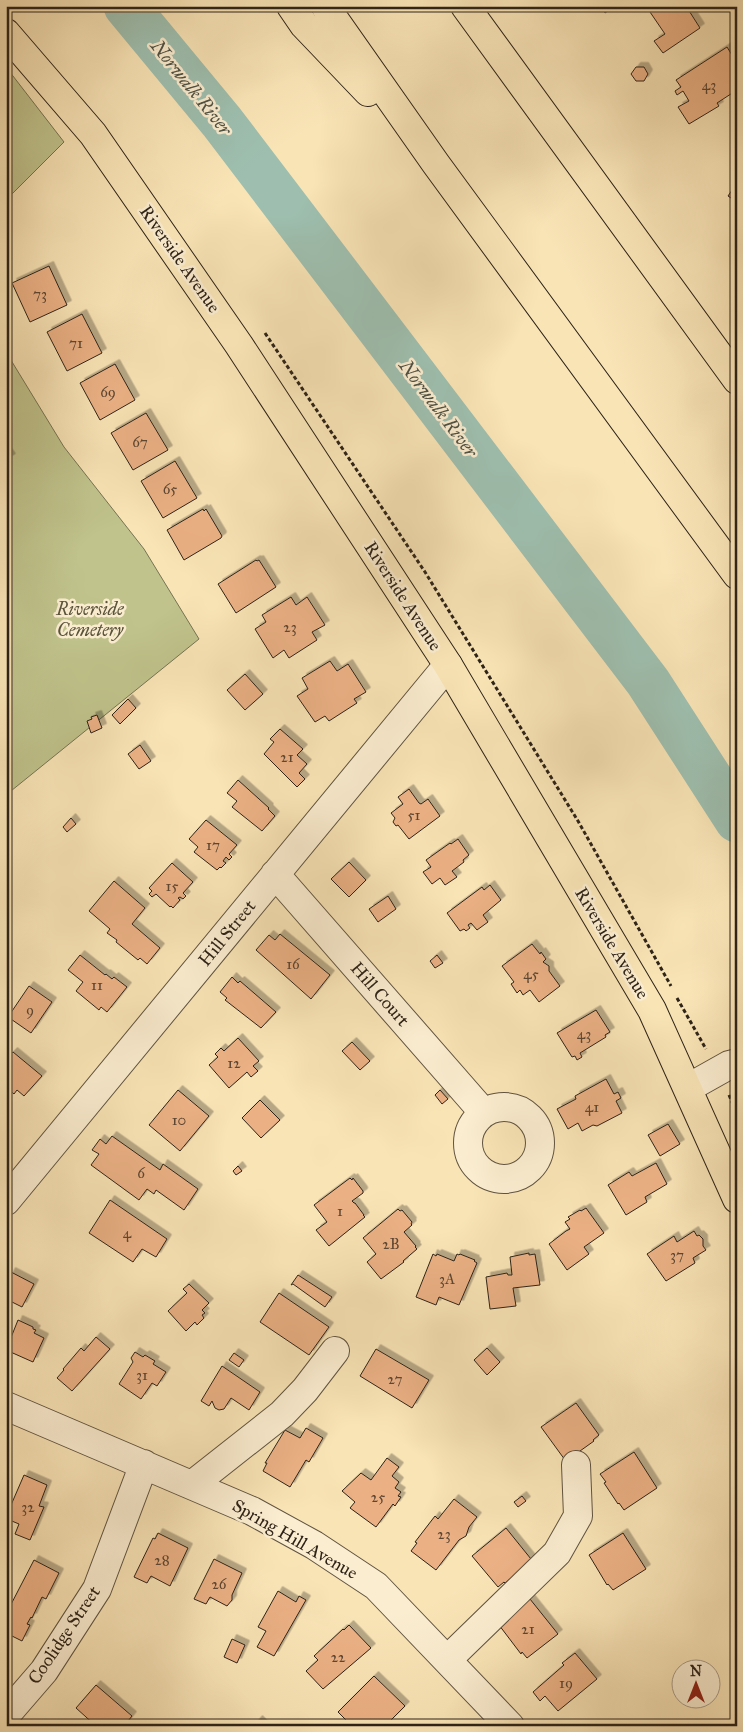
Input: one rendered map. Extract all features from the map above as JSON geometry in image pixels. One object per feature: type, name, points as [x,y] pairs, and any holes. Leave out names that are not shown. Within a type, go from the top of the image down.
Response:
[{"type":"main road","points":[[291,6],[304,25],[436,164]]},
{"type":"main road","points":[[325,6],[436,164],[737,575]]},
{"type":"main road","points":[[465,6],[737,380]]},
{"type":"main road","name":"Riverside Avenue","points":[[6,33],[93,134],[239,345],[448,665],[652,1010],[737,1198]]},
{"type":"street","name":"Hill Street","points":[[6,1201],[448,665]]},
{"type":"street","name":"Hill Court","points":[[275,874],[484,1113]]},
{"type":"street","points":[[688,1088],[729,1064],[737,1063]]},
{"type":"street","points":[[192,1485],[282,1414],[305,1390],[335,1350]]},
{"type":"street","name":"Spring Hill Avenue","points":[[6,1406],[260,1515],[314,1545],[376,1586],[510,1726]]},
{"type":"street","name":"Coolidge Street","points":[[6,1716],[44,1671],[97,1589],[144,1464]]},
{"type":"street","points":[[447,1660],[557,1553],[578,1516],[576,1465]]},
{"type":"path","points":[[727,1092],[737,1114]]},
{"type":"green space","points":[[6,67],[64,142],[6,200]]},
{"type":"green space","name":"Riverside Cemetery","points":[[6,352],[64,447],[144,549],[199,639],[6,795]]},
{"type":"building","points":[[601,6],[615,6],[605,13]]},
{"type":"building","points":[[659,6],[686,6],[700,28],[663,53],[654,41],[665,34],[650,12]]},
{"type":"building","points":[[727,47],[737,63],[737,73],[735,74],[737,90],[717,103],[719,106],[689,124],[678,107],[689,101],[683,91],[677,95],[675,91],[681,87],[676,80]]},
{"type":"building","points":[[636,67],[644,67],[648,74],[644,81],[636,81],[631,74]]},
{"type":"building","points":[[737,183],[737,202],[728,196]]},
{"type":"building","points":[[49,266],[67,305],[30,322],[12,283]]},
{"type":"building","points":[[82,314],[102,353],[67,371],[47,332]]},
{"type":"building","points":[[115,364],[135,400],[100,420],[80,383]]},
{"type":"building","points":[[146,413],[168,450],[133,470],[111,433]]},
{"type":"building","points":[[6,451],[11,458],[6,461]]},
{"type":"building","points":[[175,461],[197,498],[163,518],[141,481]]},
{"type":"building","points":[[203,509],[204,511],[206,509],[222,536],[184,560],[167,530]]},
{"type":"building","points":[[256,560],[259,560],[276,587],[236,613],[218,584]]},
{"type":"building","points":[[291,597],[296,605],[307,597],[325,625],[312,632],[317,640],[289,658],[284,650],[273,658],[255,629],[266,622],[262,615]]},
{"type":"building","points":[[330,661],[337,671],[348,664],[366,692],[354,699],[357,703],[329,721],[325,716],[315,722],[297,696],[308,689],[302,678]]},
{"type":"building","points":[[245,674],[263,694],[245,710],[227,690]]},
{"type":"building","points":[[128,699],[136,708],[120,724],[112,715]]},
{"type":"building","points":[[97,715],[102,728],[91,733],[87,721]]},
{"type":"building","points":[[280,729],[303,749],[297,755],[307,764],[299,773],[305,779],[297,787],[264,754],[274,742],[270,739]]},
{"type":"building","points":[[140,745],[151,761],[139,769],[128,754]]},
{"type":"building","points":[[238,780],[269,808],[275,816],[262,831],[232,807],[237,801],[227,793]]},
{"type":"building","points":[[409,789],[419,803],[421,804],[428,799],[440,816],[409,839],[398,825],[396,826],[393,822],[395,818],[391,813],[403,804],[398,797]]},
{"type":"building","points":[[71,818],[76,824],[67,832],[63,827]]},
{"type":"building","points":[[206,820],[237,845],[229,854],[232,857],[229,860],[226,857],[223,861],[226,863],[217,870],[194,852],[198,847],[189,839]]},
{"type":"building","points":[[458,839],[469,855],[463,860],[464,862],[452,871],[457,877],[445,885],[440,878],[432,884],[423,872],[431,867],[426,860]]},
{"type":"building","points":[[349,862],[366,880],[349,897],[331,879]]},
{"type":"building","points":[[172,863],[193,882],[183,893],[186,896],[183,899],[178,898],[180,900],[173,908],[156,894],[152,897],[149,894],[152,891],[149,888]]},
{"type":"building","points":[[114,881],[145,908],[132,924],[160,948],[147,964],[140,958],[138,960],[116,942],[117,940],[107,933],[110,929],[89,911]]},
{"type":"building","points":[[490,885],[501,900],[483,915],[488,922],[477,930],[471,923],[468,925],[470,928],[466,931],[464,929],[460,931],[447,913],[482,887],[484,890]]},
{"type":"building","points":[[388,896],[396,909],[378,922],[369,909]]},
{"type":"building","points":[[280,934],[330,975],[311,999],[256,950],[269,935],[275,940]]},
{"type":"building","points":[[532,944],[546,959],[543,962],[549,966],[549,971],[560,986],[539,1002],[530,990],[523,995],[520,990],[517,993],[511,984],[514,982],[502,966]]},
{"type":"building","points":[[80,955],[105,975],[112,979],[114,977],[127,987],[107,1012],[101,1007],[99,1010],[76,991],[83,982],[68,970]]},
{"type":"building","points":[[437,955],[443,963],[435,968],[430,961]]},
{"type":"building","points":[[232,977],[238,983],[240,981],[276,1012],[261,1028],[225,1000],[227,998],[220,992]]},
{"type":"building","points":[[29,986],[52,1002],[31,1033],[8,1017]]},
{"type":"building","points":[[596,1010],[610,1032],[605,1035],[606,1037],[580,1053],[582,1057],[577,1060],[575,1056],[572,1057],[557,1033]]},
{"type":"building","points":[[238,1038],[259,1061],[253,1066],[258,1071],[251,1077],[247,1072],[229,1088],[209,1065],[218,1057],[215,1054],[221,1048],[224,1051]]},
{"type":"building","points":[[352,1042],[370,1061],[360,1070],[342,1051]]},
{"type":"building","points":[[13,1052],[42,1076],[24,1096],[17,1090],[14,1094],[6,1087],[6,1059]]},
{"type":"building","points":[[606,1079],[614,1094],[618,1092],[621,1098],[616,1101],[622,1113],[597,1126],[593,1125],[582,1131],[578,1123],[568,1129],[557,1109],[576,1099],[575,1096]]},
{"type":"building","points":[[178,1090],[209,1116],[180,1151],[149,1125]]},
{"type":"building","points":[[440,1090],[448,1099],[442,1104],[435,1095]]},
{"type":"building","points":[[260,1100],[280,1120],[261,1138],[242,1118]]},
{"type":"building","points":[[668,1124],[680,1144],[660,1156],[648,1135]]},
{"type":"building","points":[[112,1136],[160,1170],[163,1164],[198,1189],[184,1210],[156,1190],[154,1194],[147,1189],[139,1200],[91,1165],[99,1154],[92,1150],[100,1139],[106,1144]]},
{"type":"building","points":[[656,1163],[667,1184],[645,1197],[647,1202],[626,1215],[608,1185],[629,1172],[632,1176]]},
{"type":"building","points":[[238,1166],[242,1171],[236,1175],[233,1171]]},
{"type":"building","points":[[350,1178],[352,1180],[353,1178],[363,1191],[352,1201],[365,1217],[329,1246],[316,1230],[327,1222],[314,1205]]},
{"type":"building","points":[[110,1200],[167,1239],[156,1257],[142,1249],[133,1262],[89,1233]]},
{"type":"building","points":[[586,1208],[604,1233],[584,1247],[589,1254],[567,1270],[549,1244],[570,1229],[565,1222],[570,1219],[568,1217]]},
{"type":"building","points":[[398,1209],[402,1210],[412,1222],[412,1225],[404,1232],[417,1249],[404,1262],[381,1279],[367,1262],[376,1254],[363,1238]]},
{"type":"building","points":[[694,1231],[697,1236],[699,1235],[703,1239],[703,1246],[706,1250],[693,1258],[695,1263],[666,1281],[647,1254],[674,1236],[677,1242]]},
{"type":"building","points":[[529,1253],[529,1255],[535,1254],[540,1285],[513,1288],[516,1306],[490,1309],[486,1277],[507,1273],[512,1275],[510,1257]]},
{"type":"building","points":[[433,1254],[454,1261],[457,1254],[460,1254],[475,1260],[477,1263],[459,1305],[439,1297],[436,1305],[416,1297]]},
{"type":"building","points":[[11,1272],[34,1284],[22,1307],[6,1299],[6,1282]]},
{"type":"building","points":[[298,1275],[332,1297],[325,1307],[293,1284],[291,1285]]},
{"type":"building","points":[[189,1284],[209,1303],[202,1310],[205,1313],[202,1315],[204,1318],[197,1325],[195,1322],[186,1331],[168,1311],[187,1293],[183,1289]]},
{"type":"building","points":[[279,1293],[329,1327],[309,1355],[260,1322]]},
{"type":"building","points":[[18,1320],[33,1327],[36,1330],[34,1333],[44,1338],[33,1362],[6,1350]]},
{"type":"building","points":[[96,1337],[110,1349],[72,1391],[57,1378],[81,1348],[84,1351]]},
{"type":"building","points":[[487,1348],[500,1362],[487,1375],[474,1360]]},
{"type":"building","points":[[376,1349],[429,1380],[412,1408],[360,1376]]},
{"type":"building","points":[[135,1352],[155,1361],[153,1364],[166,1372],[157,1386],[152,1383],[141,1399],[119,1384],[133,1362],[131,1358]]},
{"type":"building","points":[[234,1353],[244,1360],[239,1367],[229,1360]]},
{"type":"building","points":[[222,1366],[260,1392],[249,1410],[231,1398],[224,1409],[219,1410],[215,1408],[212,1401],[209,1406],[201,1401]]},
{"type":"building","points":[[576,1403],[599,1435],[594,1441],[565,1460],[541,1427]]},
{"type":"building","points":[[306,1428],[323,1438],[309,1462],[306,1460],[290,1487],[263,1471],[267,1463],[265,1463],[285,1430],[300,1438]]},
{"type":"building","points":[[634,1452],[657,1488],[624,1510],[604,1483],[606,1482],[600,1474]]},
{"type":"building","points":[[387,1458],[399,1467],[392,1476],[399,1482],[395,1488],[401,1492],[398,1496],[401,1497],[395,1506],[393,1504],[376,1527],[350,1508],[355,1502],[342,1491],[361,1473],[371,1480]]},
{"type":"building","points":[[24,1475],[47,1485],[39,1506],[44,1507],[30,1540],[15,1534],[19,1524],[7,1519],[8,1512]]},
{"type":"building","points":[[522,1496],[526,1501],[518,1507],[514,1502]]},
{"type":"building","points":[[454,1499],[477,1517],[469,1527],[466,1536],[459,1540],[436,1570],[411,1551],[417,1543],[415,1542],[435,1516],[438,1519]]},
{"type":"building","points":[[506,1528],[531,1559],[524,1565],[525,1567],[498,1587],[472,1556]]},
{"type":"building","points":[[158,1533],[188,1548],[170,1586],[151,1576],[147,1583],[134,1577],[153,1538],[155,1539]]},
{"type":"building","points":[[623,1533],[646,1569],[613,1590],[607,1585],[589,1555]]},
{"type":"building","points":[[214,1559],[242,1573],[232,1595],[232,1600],[227,1606],[210,1597],[206,1604],[194,1599]]},
{"type":"building","points":[[34,1560],[59,1573],[46,1599],[42,1597],[27,1624],[30,1625],[22,1641],[6,1633],[6,1614]]},
{"type":"building","points":[[278,1591],[296,1602],[299,1596],[306,1600],[274,1656],[257,1647],[266,1631],[258,1627]]},
{"type":"building","points":[[530,1599],[558,1634],[527,1658],[522,1652],[521,1654],[499,1625]]},
{"type":"building","points":[[349,1625],[371,1648],[323,1689],[306,1671],[318,1660],[314,1656]]},
{"type":"building","points":[[232,1639],[245,1645],[237,1663],[224,1657]]},
{"type":"building","points":[[575,1653],[597,1679],[558,1711],[545,1696],[540,1701],[533,1692],[564,1665],[562,1663]]},
{"type":"building","points":[[374,1676],[405,1706],[385,1726],[352,1726],[338,1712]]},
{"type":"building","points":[[96,1685],[132,1716],[124,1726],[96,1726],[76,1708]]},
{"type":"building","points":[[258,1720],[264,1726],[253,1726]]},
{"type":"waterway","name":"Norwalk River","points":[[126,6],[222,122],[648,682],[737,820]]}]
